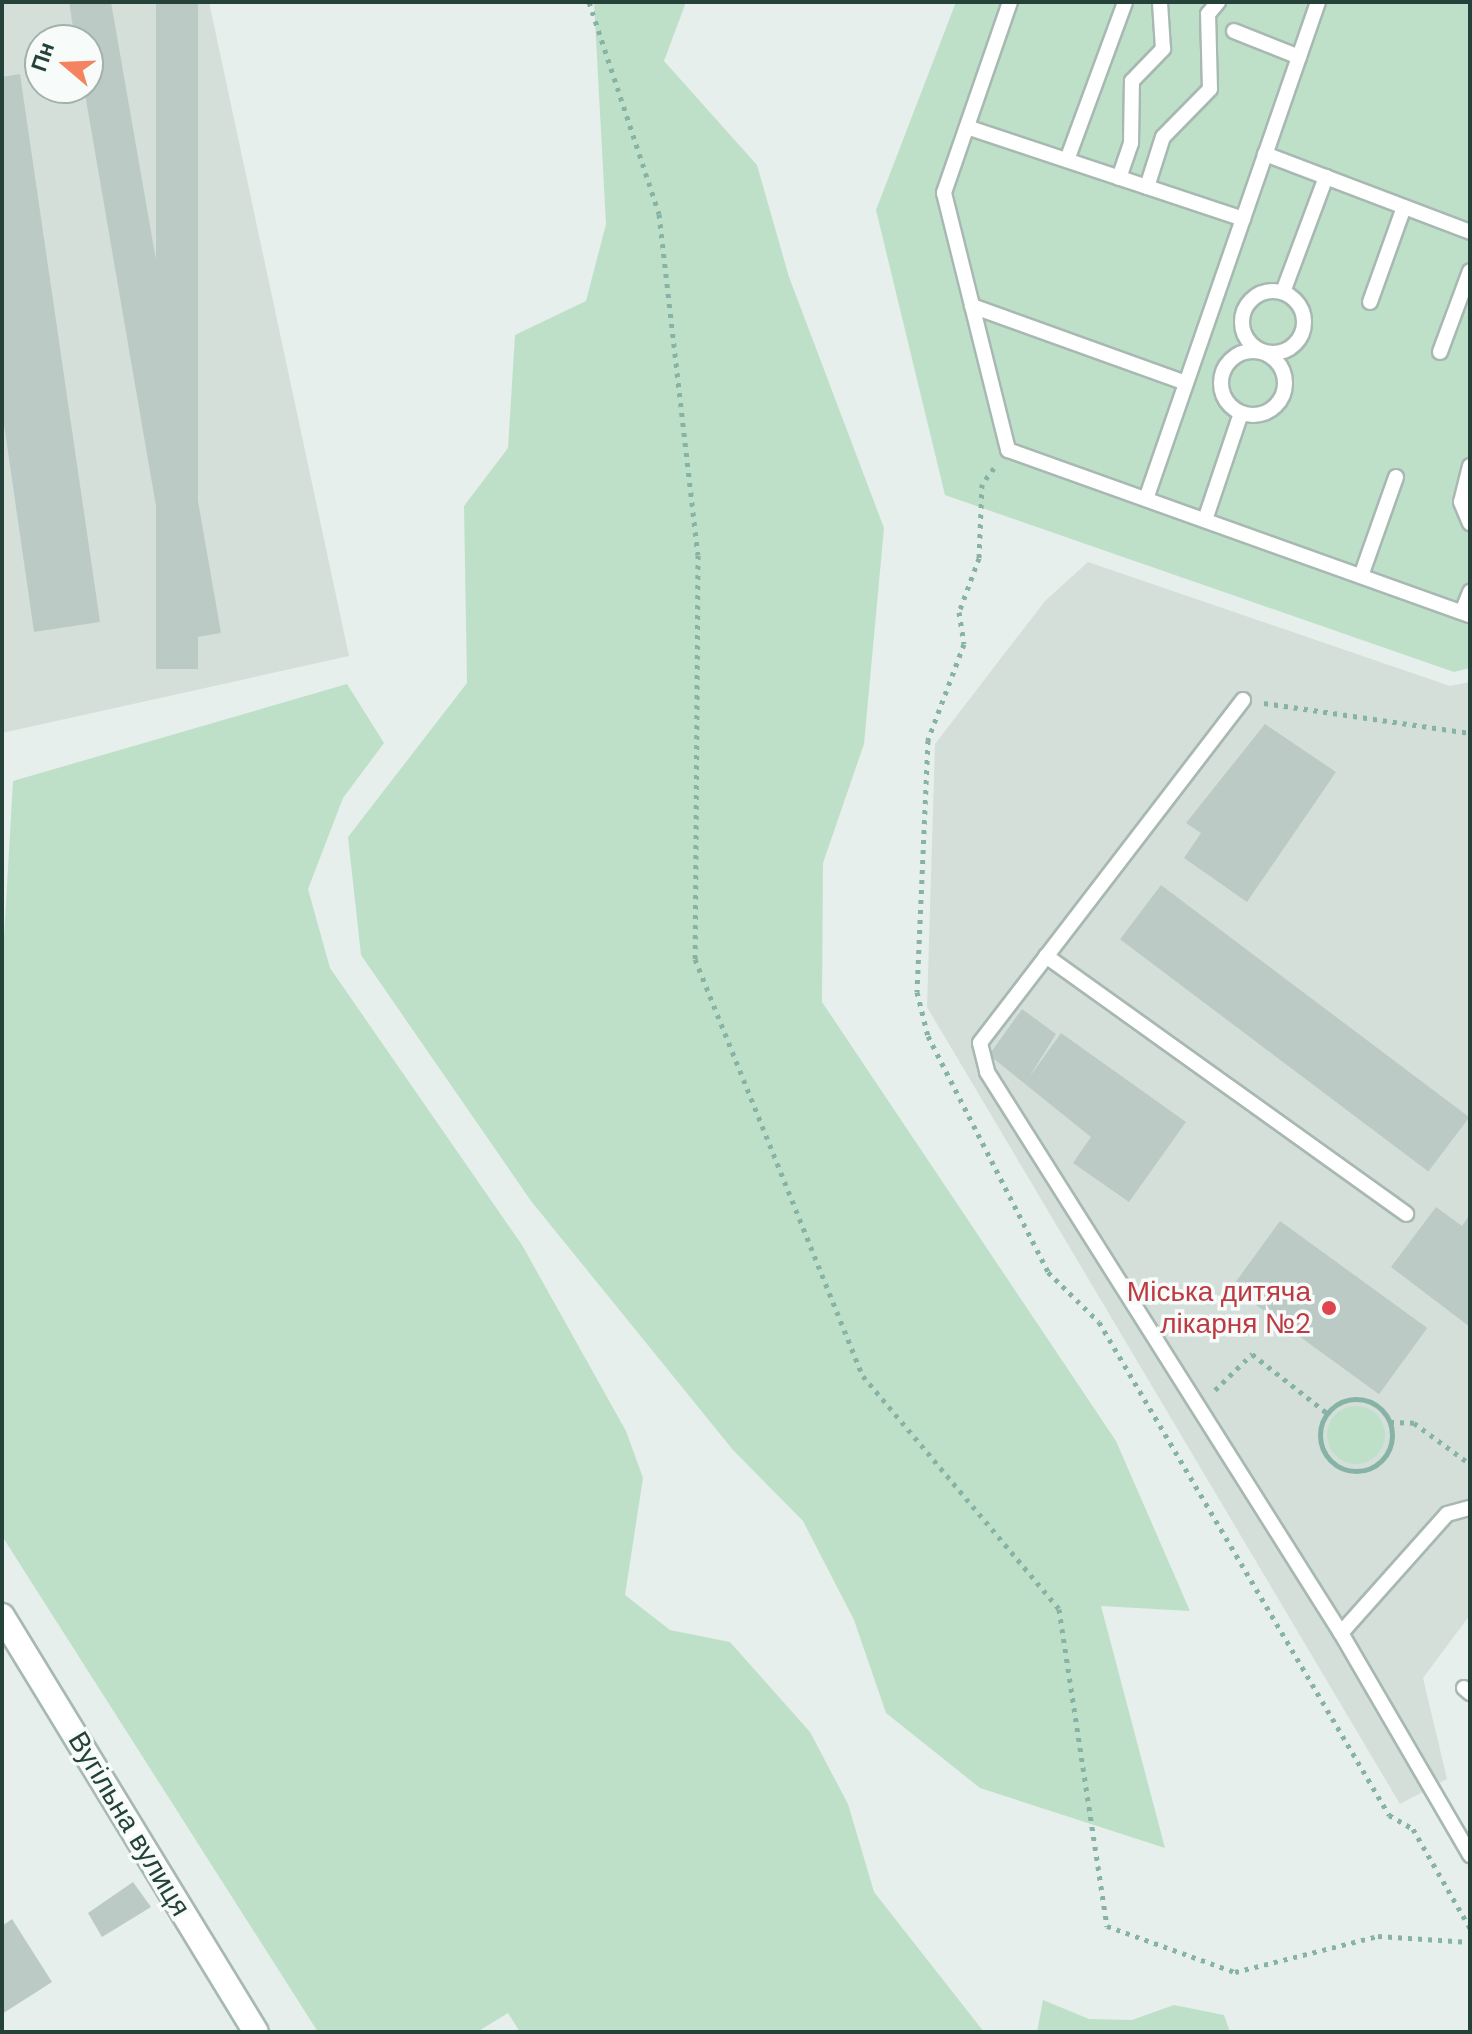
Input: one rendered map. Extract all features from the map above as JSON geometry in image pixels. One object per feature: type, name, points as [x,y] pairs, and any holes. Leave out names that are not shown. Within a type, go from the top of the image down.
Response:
[{"type":"street","name":"Вугільна вулиця","points":[[2,1616],[256,2032]]},
{"type":"lane","points":[[1010,2],[944,193],[1008,450],[1466,614],[1470,592]]},
{"type":"lane","points":[[1067,160],[1125,2]]},
{"type":"lane","points":[[1119,178],[1131,143],[1132,81],[1163,49],[1160,2]]},
{"type":"lane","points":[[1147,187],[1163,137],[1210,89],[1208,14],[1218,2]]},
{"type":"lane","points":[[1146,499],[1318,2]]},
{"type":"lane","points":[[1234,31],[1299,57]]},
{"type":"lane","points":[[967,127],[1243,219]]},
{"type":"lane","points":[[1265,154],[1470,232]]},
{"type":"lane","points":[[1283,292],[1326,177]]},
{"type":"lane","points":[[1370,302],[1404,207]]},
{"type":"lane","points":[[1440,352],[1470,271]]},
{"type":"lane","points":[[1283,292],[1262,292],[1246,306],[1241,326],[1260,351],[1278,363],[1283,393],[1262,414],[1241,413],[1226,399],[1221,379],[1231,360],[1260,351],[1290,349],[1302,334],[1299,304],[1283,292]]},
{"type":"lane","points":[[972,306],[1186,383]]},
{"type":"lane","points":[[1205,520],[1241,413]]},
{"type":"lane","points":[[1470,466],[1461,502],[1470,523]]},
{"type":"lane","points":[[1361,576],[1396,477]]},
{"type":"lane","points":[[1243,700],[980,1043],[987,1072],[1341,1633],[1470,1855]]},
{"type":"lane","points":[[1046,956],[1406,1214]]},
{"type":"lane","points":[[1341,1633],[1447,1514],[1470,1508]]},
{"type":"path","points":[[589,2],[659,214],[698,555],[695,959],[863,1376],[1059,1609],[1107,1926],[1235,1972],[1378,1936],[1470,1942]]},
{"type":"path","points":[[1243,700],[1470,733]]},
{"type":"path","points":[[1198,1406],[1252,1354],[1327,1413]]},
{"type":"path","points":[[1358,1399],[1380,1407],[1390,1422],[1393,1440],[1383,1461],[1349,1471],[1322,1448],[1327,1413],[1358,1399]]},
{"type":"path","points":[[1390,1422],[1414,1423],[1470,1464]]},
{"type":"shaded area","points":[[2,2],[209,2],[349,656],[2,733]]},
{"type":"shaded area","points":[[1088,562],[1450,686],[1470,682],[1470,1615],[1423,1678],[1447,1779],[1400,1804],[927,1007],[935,744],[1045,601]]},
{"type":"green space","points":[[594,2],[686,2],[664,61],[757,165],[789,277],[884,528],[864,744],[823,863],[822,1002],[1116,1441],[1190,1611],[1101,1606],[1165,1848],[980,1788],[886,1713],[854,1620],[803,1521],[733,1450],[531,1201],[361,955],[348,837],[467,683],[464,506],[508,448],[515,335],[586,301],[606,224]]},
{"type":"green space","points":[[956,2],[1470,2],[1470,668],[1454,672],[945,495],[876,210]]},
{"type":"green space","points":[[347,684],[384,743],[343,798],[308,889],[330,968],[522,1245],[626,1431],[643,1478],[625,1595],[670,1630],[730,1642],[810,1732],[848,1804],[874,1892],[984,2032],[520,2032],[508,2013],[477,2032],[318,2032],[2,1536],[2,973],[13,781]]},
{"type":"green space","points":[[1356,1406],[1377,1414],[1385,1435],[1377,1456],[1356,1464],[1335,1456],[1327,1435],[1335,1414]]},
{"type":"green space","points":[[1043,2000],[1089,2019],[1132,2020],[1174,2005],[1224,2015],[1230,2032],[1037,2032]]},
{"type":"building","points":[[69,2],[111,2],[221,633],[179,640],[87,104],[104,104],[104,24],[72,24]]},
{"type":"building","points":[[156,2],[198,2],[198,669],[156,669]]},
{"type":"building","points":[[20,74],[100,622],[34,632],[2,410],[2,77]]},
{"type":"building","points":[[1265,724],[1336,772],[1247,902],[1184,858],[1201,833],[1186,823]]},
{"type":"building","points":[[1161,885],[1469,1117],[1428,1172],[1120,939]]},
{"type":"building","points":[[1022,1009],[1056,1034],[1028,1079],[1061,1033],[1186,1122],[1129,1202],[1073,1163],[1091,1137],[989,1055]]},
{"type":"building","points":[[1436,1207],[1462,1226],[1470,1214],[1470,1327],[1391,1267]]},
{"type":"building","name":"Міська дитяча лікарня №2","points":[[1280,1221],[1427,1328],[1379,1394],[1232,1287]]},
{"type":"building","points":[[133,1882],[151,1907],[102,1937],[88,1913]]},
{"type":"building","points":[[12,1919],[52,1982],[2,2014],[2,1926]]},
{"type":"place","name":"Міська дитяча лікарня №2","points":[[1329,1308]]}]
